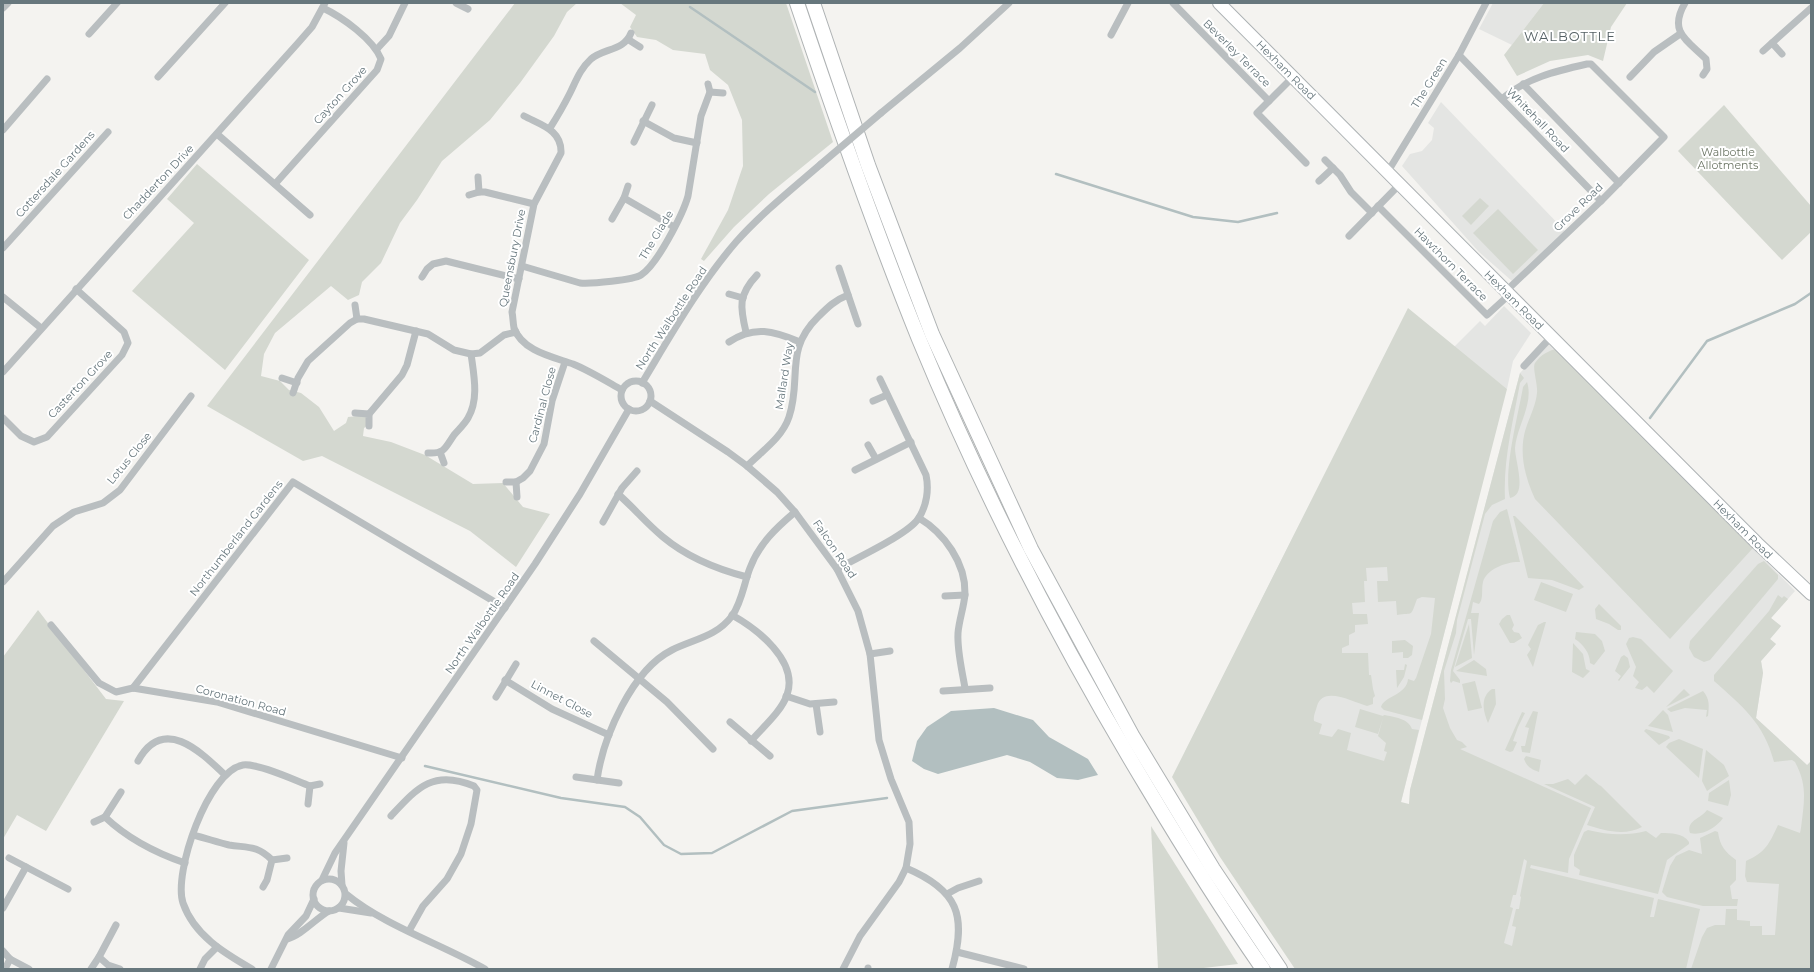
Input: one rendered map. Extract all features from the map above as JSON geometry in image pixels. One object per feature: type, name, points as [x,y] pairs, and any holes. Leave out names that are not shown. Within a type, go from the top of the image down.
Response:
[{"type":"highway","points":[[797,3],[854,172],[886,256],[920,340],[980,477],[1059,634],[1093,695],[1201,877],[1264,969]]},
{"type":"highway","points":[[812,3],[870,172],[932,334],[1031,549],[1133,736],[1213,869],[1280,969]]},
{"type":"main road","name":"Hexham Road","points":[[1220,3],[1387,173],[1752,538],[1811,594]]},
{"type":"street","points":[[3,8],[8,3]]},
{"type":"street","points":[[89,34],[117,3]]},
{"type":"street","points":[[158,76],[225,3]]},
{"type":"street","points":[[324,5],[338,15],[377,49],[389,36],[405,3]]},
{"type":"street","points":[[456,3],[468,9]]},
{"type":"street","name":"North Walbottle Road","points":[[642,383],[688,307],[713,271],[737,241],[777,202],[960,48],[1009,3]]},
{"type":"street","points":[[1112,35],[1128,3]]},
{"type":"street","name":"Beverley Terrace","points":[[1173,3],[1269,101]]},
{"type":"street","name":"The Green","points":[[1387,173],[1460,55],[1486,3]]},
{"type":"street","points":[[1685,3],[1679,13],[1678,23],[1680,34],[1706,59],[1707,69],[1703,75]]},
{"type":"street","name":"Chadderton Drive","points":[[3,372],[312,27],[324,5]]},
{"type":"street","points":[[1763,51],[1811,8]]},
{"type":"street","points":[[1630,77],[1654,52],[1680,34]]},
{"type":"street","points":[[524,116],[550,128],[561,110],[577,76],[592,58],[622,46],[630,37],[640,47]]},
{"type":"street","points":[[1772,42],[1782,54]]},
{"type":"street","name":"Cayton Grove","points":[[275,184],[377,70],[382,59],[377,49]]},
{"type":"street","name":"Whitehall Road","points":[[1460,55],[1601,201]]},
{"type":"street","name":"Grove Road","points":[[1507,293],[1664,137],[1591,64],[1558,70],[1523,84]]},
{"type":"street","points":[[1293,77],[1257,113],[1306,163]]},
{"type":"street","points":[[3,130],[48,79]]},
{"type":"street","points":[[708,84],[710,92],[723,93]]},
{"type":"street","points":[[1502,99],[1523,84],[1619,183]]},
{"type":"street","name":"The Glade","points":[[522,266],[580,283],[590,284],[634,278],[649,268],[684,208],[688,196],[701,116],[710,92]]},
{"type":"street","points":[[634,142],[652,105]]},
{"type":"street","points":[[643,121],[674,138],[696,142]]},
{"type":"street","name":"Queensbury Drive","points":[[516,332],[512,312],[534,204],[561,153],[561,144],[550,128]]},
{"type":"street","name":"Cottersdale Gardens","points":[[3,248],[108,132]]},
{"type":"street","points":[[217,134],[310,215]]},
{"type":"street","points":[[1325,160],[1340,175],[1351,192],[1372,213]]},
{"type":"street","points":[[1319,181],[1333,168]]},
{"type":"street","points":[[478,177],[479,192]]},
{"type":"street","points":[[1349,236],[1399,185]]},
{"type":"street","points":[[612,219],[624,198],[628,186]]},
{"type":"street","points":[[469,195],[479,192],[534,204]]},
{"type":"street","points":[[624,198],[674,227]]},
{"type":"street","name":"Hawthorn Terrace","points":[[1378,206],[1487,315],[1507,293]]},
{"type":"street","points":[[422,277],[432,264],[446,261],[519,279]]},
{"type":"street","points":[[839,268],[858,324]]},
{"type":"street","points":[[746,332],[742,315],[743,298],[747,287],[757,275]]},
{"type":"street","name":"Casterton Grove","points":[[3,418],[21,436],[34,442],[47,437],[122,355],[128,343],[124,332],[76,289]]},
{"type":"street","points":[[729,294],[743,298]]},
{"type":"street","name":"Mallard Way","points":[[747,466],[776,438],[789,417],[792,404],[797,356],[800,342],[807,329],[830,305],[839,298],[848,295]]},
{"type":"street","points":[[3,296],[41,328]]},
{"type":"street","points":[[355,305],[357,319]]},
{"type":"street","points":[[294,393],[302,369],[311,358],[350,323],[357,319],[364,319],[416,331],[440,340],[454,350],[471,354],[480,352],[504,335],[516,332],[531,348],[542,354],[591,373],[622,390],[622,401],[629,409],[639,410],[644,408],[650,401]]},
{"type":"street","points":[[369,426],[369,414],[402,375],[416,331]]},
{"type":"street","points":[[729,342],[746,332],[755,331],[777,334],[800,342]]},
{"type":"street","points":[[1524,366],[1552,337]]},
{"type":"street","points":[[428,453],[440,452],[447,447],[468,418],[472,409],[475,397],[475,382],[471,354]]},
{"type":"street","name":"Cardinal Close","points":[[516,482],[530,471],[544,444],[552,401],[565,362]]},
{"type":"street","points":[[282,378],[297,382]]},
{"type":"street","points":[[837,568],[900,534],[919,518],[926,500],[928,482],[923,466],[880,379]]},
{"type":"street","name":"North Walbottle Road","points":[[622,390],[631,382],[642,383],[649,390],[650,401]]},
{"type":"street","points":[[873,401],[887,395]]},
{"type":"street","name":"Lotus Close","points":[[3,582],[53,526],[74,512],[102,503],[120,490],[191,396]]},
{"type":"street","name":"Falcon Road","points":[[650,401],[747,466],[777,492],[795,512],[837,568],[858,611],[870,654],[878,734],[891,779],[909,822],[910,844],[906,868],[899,882],[860,936],[843,969]]},
{"type":"street","name":"North Walbottle Road","points":[[271,969],[288,935],[306,916],[314,899],[315,888],[322,880],[335,853],[344,843],[536,564],[580,494],[629,409]]},
{"type":"street","points":[[355,413],[369,414]]},
{"type":"street","points":[[855,470],[911,442]]},
{"type":"street","points":[[868,445],[876,459]]},
{"type":"street","points":[[440,452],[444,463]]},
{"type":"street","points":[[603,522],[626,481],[637,471]]},
{"type":"street","name":"Northumberland Gardens","points":[[133,688],[293,482],[505,608]]},
{"type":"street","points":[[506,482],[516,482],[517,497]]},
{"type":"street","points":[[618,494],[663,537],[685,553],[710,566],[746,577]]},
{"type":"street","points":[[597,780],[599,766],[609,735],[630,694],[640,679],[662,655],[709,635],[721,627],[732,615],[740,598],[746,577],[754,558],[765,540],[795,512]]},
{"type":"street","points":[[919,518],[930,525],[946,541],[964,577],[965,595],[959,626],[958,641],[965,688]]},
{"type":"street","points":[[945,596],[965,595]]},
{"type":"street","points":[[732,615],[760,634],[782,659],[788,675],[789,682],[786,696],[777,710],[751,741]]},
{"type":"street","name":"Coronation Road","points":[[50,625],[99,683],[116,692],[133,688],[217,702],[402,758]]},
{"type":"street","points":[[594,641],[677,712],[713,749]]},
{"type":"street","points":[[870,654],[890,651]]},
{"type":"street","points":[[496,697],[516,664]]},
{"type":"street","name":"Linnet Close","points":[[505,680],[552,709],[609,735]]},
{"type":"street","points":[[943,690],[990,688]]},
{"type":"street","points":[[786,696],[804,703],[816,704],[834,702]]},
{"type":"street","points":[[816,704],[820,732]]},
{"type":"street","points":[[730,722],[770,756]]},
{"type":"street","points":[[138,761],[143,751],[151,743],[162,739],[173,738],[190,745],[225,775]]},
{"type":"street","points":[[252,969],[217,947],[198,929],[183,902],[182,884],[185,863],[199,817],[214,789],[225,775],[243,766],[255,766],[310,786],[320,784]]},
{"type":"street","points":[[576,778],[619,783]]},
{"type":"street","points":[[392,816],[414,791],[426,784],[442,780],[458,780],[474,786],[477,790],[471,824],[461,854],[447,878],[423,906],[409,931]]},
{"type":"street","points":[[308,804],[310,786]]},
{"type":"street","points":[[94,822],[105,817],[121,792]]},
{"type":"street","points":[[105,817],[122,831],[152,849],[185,863]]},
{"type":"street","points":[[193,835],[230,845],[242,845],[255,848],[265,853],[272,860]]},
{"type":"street","name":"North Walbottle Road","points":[[344,843],[341,870],[342,885],[346,894]]},
{"type":"street","points":[[9,858],[68,889]]},
{"type":"street","points":[[272,860],[287,858]]},
{"type":"street","points":[[263,887],[267,880],[272,860]]},
{"type":"street","points":[[3,908],[26,867]]},
{"type":"street","points":[[906,868],[929,878],[937,884],[947,894],[956,909],[960,935],[952,969]]},
{"type":"street","points":[[322,880],[333,879],[342,885]]},
{"type":"street","points":[[947,894],[979,880]]},
{"type":"street","points":[[339,908],[345,900],[346,894],[373,913],[472,966],[485,969]]},
{"type":"street","points":[[314,899],[319,908],[329,911]]},
{"type":"street","points":[[287,939],[293,938],[319,917],[329,911],[339,908],[373,913]]},
{"type":"street","points":[[90,969],[99,957],[116,925]]},
{"type":"street","points":[[200,969],[205,959],[217,947]]},
{"type":"street","points":[[3,951],[10,959],[29,969]]},
{"type":"street","points":[[957,952],[1024,969]]},
{"type":"street","points":[[99,957],[108,965],[120,969]]},
{"type":"street","points":[[4,969],[10,959]]},
{"type":"shaded area","points":[[1493,3],[1544,3],[1512,45],[1479,29]]},
{"type":"shaded area","points":[[1441,102],[1565,231],[1512,281],[1479,252],[1402,166],[1410,154],[1422,151],[1432,140],[1434,128],[1428,123]]},
{"type":"shaded area","points":[[1504,306],[1531,333],[1513,361],[1507,389],[1454,347],[1480,321],[1485,326]]},
{"type":"shaded area","points":[[1550,340],[1795,591],[1771,618],[1781,626],[1770,639],[1776,644],[1761,661],[1763,673],[1756,718],[1807,765],[1811,969],[1369,969],[1409,816],[1410,790],[1520,373]]},
{"type":"shaded area","points":[[1300,523],[1456,587],[1401,802],[1185,752]]},
{"type":"shaded area","points":[[994,708],[1033,720],[1049,737],[1088,759],[1098,775],[1078,780],[1057,778],[1030,762],[1007,755],[938,774],[924,769],[912,761],[917,741],[927,727],[951,711]]},
{"type":"green space","points":[[515,3],[577,3],[567,12],[554,36],[520,83],[490,120],[442,161],[400,223],[381,263],[362,282],[359,295],[348,300],[331,286],[275,333],[264,354],[261,376],[280,381],[289,390],[301,393],[319,407],[334,431],[346,423],[348,417],[368,415],[368,425],[364,428],[363,436],[391,442],[425,455],[473,484],[503,483],[523,507],[550,514],[516,567],[470,531],[322,456],[303,461],[207,406]]},
{"type":"green space","points":[[620,3],[786,3],[833,142],[769,194],[734,227],[704,261],[701,259],[728,210],[743,166],[742,120],[728,85],[710,70],[705,54],[673,50],[656,40],[637,37],[630,27],[636,15]]},
{"type":"green space","points":[[1544,3],[1627,3],[1611,27],[1603,61],[1588,55],[1550,61],[1517,76],[1504,55]]},
{"type":"green space","name":"Walbottle Allotments","points":[[1724,105],[1811,206],[1811,232],[1782,260],[1678,151]]},
{"type":"green space","points":[[197,164],[309,260],[225,370],[132,291],[194,223],[167,199]]},
{"type":"green space","points":[[1480,198],[1489,206],[1471,225],[1462,216]]},
{"type":"green space","points":[[1498,209],[1538,250],[1513,274],[1473,233]]},
{"type":"green space","points":[[1408,308],[1507,389],[1422,720],[1384,710],[1381,707],[1386,700],[1404,689],[1408,679],[1414,681],[1416,678],[1431,634],[1435,598],[1422,597],[1417,599],[1411,613],[1397,615],[1396,601],[1378,602],[1377,581],[1388,581],[1387,567],[1366,568],[1367,581],[1364,581],[1365,602],[1352,603],[1353,614],[1367,614],[1368,624],[1355,625],[1355,632],[1349,635],[1349,645],[1342,648],[1342,653],[1368,653],[1369,675],[1371,675],[1375,696],[1373,698],[1373,704],[1367,706],[1339,697],[1325,697],[1320,700],[1314,717],[1314,721],[1322,724],[1319,734],[1332,737],[1338,729],[1351,733],[1347,750],[1384,761],[1387,752],[1384,751],[1386,743],[1378,736],[1383,718],[1378,734],[1355,727],[1360,709],[1383,716],[1396,717],[1407,722],[1412,729],[1419,730],[1401,802],[1409,804],[1410,790],[1520,373],[1524,378],[1520,383],[1509,441],[1505,499],[1492,505],[1485,514],[1457,620],[1456,633],[1444,671],[1445,699],[1443,708],[1450,728],[1457,740],[1462,742],[1467,747],[1460,749],[1591,808],[1569,859],[1568,873],[1531,865],[1530,868],[1654,898],[1650,917],[1654,917],[1658,899],[1700,909],[1686,969],[1295,969],[1220,857],[1172,777]],"holes":[[[1524,859],[1527,861],[1519,909],[1516,909],[1512,926],[1516,927],[1512,946],[1504,943],[1513,908],[1510,907],[1513,895],[1516,895]]]},
{"type":"green space","points":[[1558,348],[1753,548],[1670,639],[1535,499],[1531,490],[1525,472],[1523,443],[1524,434],[1536,397],[1537,389],[1534,365],[1543,355]]},
{"type":"green space","points":[[1527,382],[1529,390],[1527,406],[1516,439],[1515,448],[1519,477],[1518,491],[1515,496],[1510,498],[1508,473],[1510,459],[1523,387]]},
{"type":"green space","points":[[1507,509],[1520,562],[1504,564],[1488,573],[1485,577],[1482,588],[1481,602],[1479,604],[1473,602],[1471,613],[1479,613],[1474,655],[1471,619],[1468,619],[1453,671],[1460,680],[1460,683],[1453,681],[1451,683],[1451,670],[1493,521],[1500,512]]},
{"type":"green space","points":[[1513,516],[1515,516],[1584,587],[1579,590],[1552,580],[1528,578]]},
{"type":"green space","points":[[1764,561],[1778,575],[1778,579],[1710,660],[1704,662],[1694,657],[1689,648],[1690,641],[1758,564]]},
{"type":"green space","points":[[1541,582],[1573,594],[1566,612],[1534,600]]},
{"type":"green space","points":[[1778,595],[1782,598],[1784,596],[1788,599],[1771,618],[1781,626],[1770,639],[1776,644],[1761,661],[1763,673],[1756,718],[1807,765],[1811,761],[1811,969],[1691,969],[1702,937],[1707,928],[1715,925],[1725,925],[1726,909],[1737,909],[1737,920],[1750,921],[1750,926],[1762,926],[1762,935],[1775,935],[1779,884],[1747,882],[1745,876],[1746,861],[1763,851],[1778,825],[1800,833],[1804,794],[1802,779],[1795,762],[1792,760],[1774,762],[1770,748],[1764,736],[1751,716],[1714,681],[1714,675],[1769,611]]},
{"type":"green space","points":[[1599,604],[1621,626],[1621,630],[1618,630],[1609,624],[1596,619],[1595,609]]},
{"type":"green space","points":[[38,610],[106,699],[124,701],[46,831],[17,815],[3,839],[3,657]]},
{"type":"green space","points":[[1507,615],[1510,615],[1514,625],[1512,629],[1514,632],[1519,633],[1522,638],[1514,643],[1510,643],[1499,624]]},
{"type":"green space","points":[[1546,622],[1533,667],[1527,655],[1531,649],[1528,645],[1538,625]]},
{"type":"green space","points":[[1469,624],[1472,658],[1455,667]]},
{"type":"green space","points":[[1576,632],[1595,634],[1602,641],[1605,651],[1594,665],[1590,663],[1586,649],[1575,639]]},
{"type":"green space","points":[[1633,637],[1641,639],[1673,671],[1654,693],[1647,686],[1642,690],[1635,688],[1639,682],[1633,676],[1636,667],[1626,644],[1629,638]]},
{"type":"green space","points":[[1405,640],[1413,646],[1412,655],[1408,658],[1403,658],[1403,652],[1392,653],[1392,641]]},
{"type":"green space","points":[[1573,643],[1583,654],[1586,669],[1590,671],[1583,678],[1572,672]]},
{"type":"green space","points":[[1624,655],[1628,658],[1630,667],[1619,681],[1618,680],[1621,676],[1615,671],[1621,657]]},
{"type":"green space","points":[[1474,660],[1486,669],[1487,676],[1456,671]]},
{"type":"green space","points":[[1405,664],[1407,665],[1404,677],[1397,688],[1396,670],[1404,670]]},
{"type":"green space","points":[[1475,681],[1482,708],[1468,711],[1462,684]]},
{"type":"green space","points":[[1495,689],[1496,704],[1488,723],[1484,709],[1484,700],[1488,692]]},
{"type":"green space","points":[[1684,689],[1690,695],[1666,707]]},
{"type":"green space","points":[[1703,691],[1707,697],[1709,709],[1708,716],[1706,717],[1707,710],[1685,708],[1671,712],[1667,709]]},
{"type":"green space","points":[[1663,710],[1668,715],[1673,732],[1648,726]]},
{"type":"green space","points":[[1533,711],[1538,712],[1530,753],[1522,752],[1521,746],[1525,746],[1529,728],[1525,727]]},
{"type":"green space","points":[[1522,712],[1525,713],[1513,741],[1517,742],[1513,751],[1510,752],[1505,750]]},
{"type":"green space","points":[[1646,729],[1669,736],[1670,738],[1659,745],[1644,731]]},
{"type":"green space","points":[[1679,739],[1703,749],[1699,778],[1666,747],[1669,743]]},
{"type":"green space","points":[[1706,750],[1724,765],[1729,776],[1707,791],[1702,781]]},
{"type":"green space","points":[[1526,756],[1541,760],[1539,772],[1528,766],[1524,759]]},
{"type":"green space","points":[[1586,774],[1601,786],[1642,827],[1635,830],[1615,832],[1587,825],[1595,807],[1544,784],[1553,784],[1568,779],[1575,785]]},
{"type":"green space","points":[[1729,780],[1731,795],[1728,806],[1708,801],[1709,793]]},
{"type":"green space","points":[[1707,810],[1723,818],[1713,828],[1695,834],[1690,833],[1689,829],[1692,822]]},
{"type":"green space","points":[[1151,826],[1238,964],[1195,969],[1158,969]]},
{"type":"green space","points":[[1588,830],[1617,834],[1632,834],[1646,831],[1656,838],[1661,833],[1673,833],[1684,837],[1689,844],[1667,860],[1658,894],[1579,875],[1580,870],[1574,866],[1574,855],[1584,832]]},
{"type":"green space","points":[[1715,831],[1718,832],[1720,841],[1724,848],[1736,860],[1736,880],[1730,886],[1732,899],[1738,899],[1737,906],[1703,906],[1667,897],[1662,892],[1670,866],[1676,856],[1689,850],[1702,854],[1700,838]]},
{"type":"waterway","points":[[690,7],[815,92]]},
{"type":"waterway","points":[[1056,174],[1193,217],[1238,222],[1277,213]]},
{"type":"waterway","points":[[1650,418],[1707,341],[1795,304],[1811,293]]},
{"type":"waterway","points":[[425,766],[561,798],[625,807],[640,817],[664,845],[681,854],[712,853],[792,811],[887,798]]},
{"type":"district","name":"WALBOTTLE","points":[[1570,36]]}]
